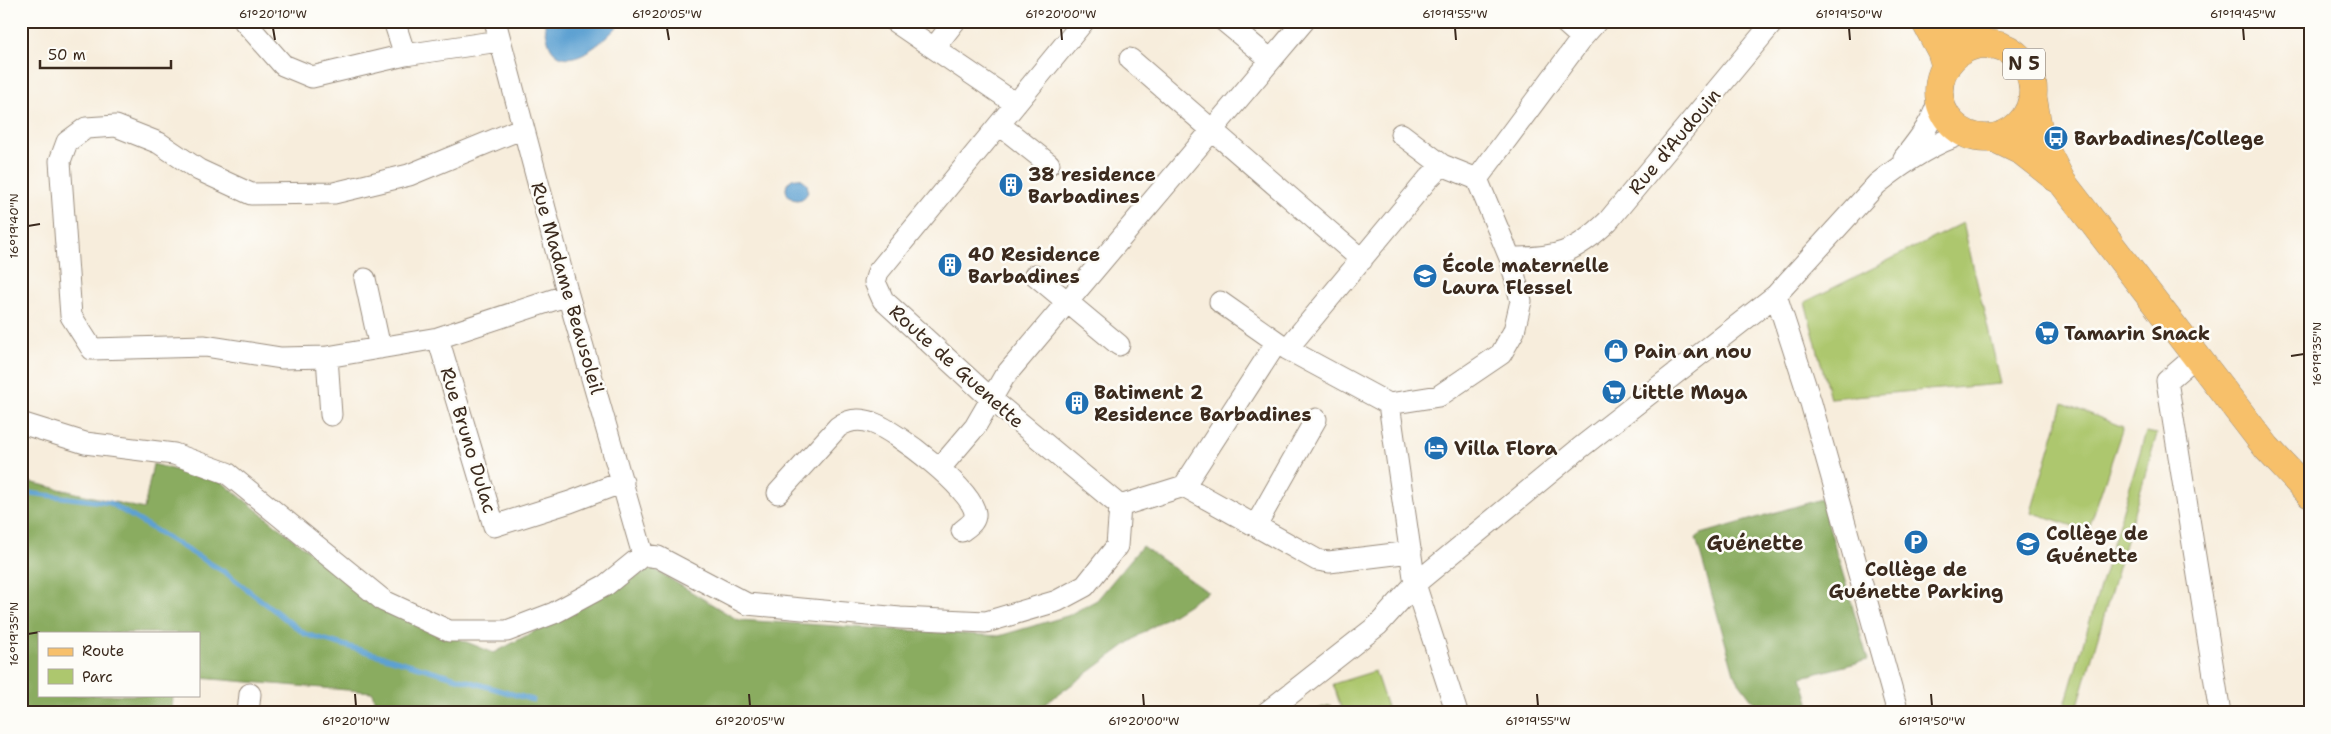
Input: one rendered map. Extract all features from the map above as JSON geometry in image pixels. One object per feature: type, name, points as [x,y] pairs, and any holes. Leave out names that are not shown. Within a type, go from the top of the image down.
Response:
[{"type":"main road","points":[[1925,21],[1941,51],[1946,67],[1939,87],[1939,98],[1948,119],[1965,133]]},
{"type":"main road","name":"N 5","points":[[1949,21],[1966,35],[1990,45],[2005,48],[2018,57],[2028,69],[2040,139],[2062,182],[2267,448],[2310,494]]},
{"type":"main road","name":"N 5","points":[[1946,67],[1960,52],[1970,47],[1990,45]]},
{"type":"main road","name":"N 5","points":[[1965,133],[1979,138],[1994,138],[2008,133],[2020,124],[2028,112],[2033,99]]},
{"type":"main road","name":"N 5","points":[[1994,138],[2023,152],[2062,182]]},
{"type":"street","points":[[244,21],[283,65],[312,78],[497,31]]},
{"type":"street","points":[[394,21],[405,55]]},
{"type":"street","points":[[894,21],[1016,104]]},
{"type":"street","points":[[934,48],[956,21]]},
{"type":"street","name":"Route de Guenette","points":[[1084,21],[878,272],[875,282],[883,300],[990,398],[1120,506]]},
{"type":"street","points":[[1224,21],[1271,60]]},
{"type":"street","points":[[940,468],[975,427],[990,398],[1004,377],[1304,21]]},
{"type":"street","points":[[1562,21],[1582,38]]},
{"type":"street","points":[[1477,179],[1582,38],[1597,21]]},
{"type":"street","name":"Rue d'Audouin","points":[[1510,258],[1539,259],[1566,252],[1588,240],[1608,220],[1774,21]]},
{"type":"street","name":"Rue Madame Beausoleil","points":[[497,31],[568,295],[643,555]]},
{"type":"street","points":[[1130,60],[1362,260]]},
{"type":"street","points":[[1896,168],[1928,128],[1935,115],[1939,98]]},
{"type":"street","points":[[1000,125],[1049,164]]},
{"type":"street","points":[[523,128],[409,175],[334,192],[251,194],[199,170],[159,143],[116,126],[86,128],[67,142],[60,161],[71,316],[92,349],[204,346],[281,358],[327,357],[438,338],[568,295]]},
{"type":"street","points":[[1266,713],[1378,625],[1415,584],[1580,448],[1776,295],[1877,184],[1896,168],[1942,141],[1965,133]]},
{"type":"street","points":[[1220,302],[1282,345],[1389,404],[1439,396],[1501,354],[1514,331],[1520,301],[1510,258],[1477,179],[1442,165],[1401,134]]},
{"type":"street","points":[[21,423],[85,443],[174,454],[227,473],[278,517],[384,601],[449,631],[507,631],[554,613],[606,585],[643,555],[658,557],[747,604],[900,618],[986,622],[1057,601],[1085,586],[1117,546],[1120,506],[1184,486],[1282,345],[1362,260],[1428,179],[1442,165]]},
{"type":"street","points":[[1035,275],[1067,304],[1119,345]]},
{"type":"street","points":[[365,279],[380,348]]},
{"type":"street","points":[[1776,295],[1811,403],[1898,713]]},
{"type":"street","name":"Rue Bruno Dulac","points":[[438,338],[494,526],[570,502],[623,482]]},
{"type":"street","points":[[2196,356],[2167,381],[2220,713]]},
{"type":"street","points":[[327,357],[332,415]]},
{"type":"street","points":[[1389,404],[1415,584],[1457,713]]},
{"type":"street","points":[[1256,525],[1316,419]]},
{"type":"street","points":[[778,493],[838,427],[848,420],[861,420],[879,426],[940,468],[968,499],[975,513],[973,523],[962,531]]},
{"type":"street","points":[[1184,486],[1318,560],[1329,562],[1411,552]]},
{"type":"green space","points":[[1963,223],[2001,384],[1830,398],[1805,302]]},
{"type":"green space","points":[[2063,403],[2123,427],[2088,531],[2031,512]]},
{"type":"green space","points":[[2146,432],[2157,434],[2076,712],[2064,708]]},
{"type":"green space","points":[[153,464],[223,483],[379,607],[494,653],[652,568],[738,620],[999,636],[1067,616],[1097,600],[1142,546],[1208,592],[1138,636],[1033,713],[378,713],[372,692],[200,678],[200,632],[38,632],[38,696],[173,696],[172,713],[21,713],[21,480],[144,509]]},
{"type":"green space","points":[[1821,499],[1868,660],[1802,677],[1812,713],[1762,713],[1735,677],[1696,538],[1701,534]]},
{"type":"green space","points":[[1375,671],[1389,713],[1343,713],[1333,684]]},
{"type":"green space","points":[[1330,705],[1333,713],[1306,713]]},
{"type":"water","points":[[544,21],[622,21],[599,44],[589,51],[568,58],[559,55],[551,48]]},
{"type":"water","points":[[797,178],[805,181],[808,189],[805,197],[797,200],[789,197],[786,189],[789,181]]},
{"type":"waterway","points":[[21,492],[110,503],[226,573],[305,634],[533,700]]},
{"type":"place","name":"Barbadines/College","points":[[2056,138]]},
{"type":"place","name":"38 residence Barbadines","points":[[1011,185]]},
{"type":"place","name":"40 Residence Barbadines","points":[[950,265]]},
{"type":"place","name":"École maternelle Laura Flessel","points":[[1425,276]]},
{"type":"place","name":"Tamarin Snack","points":[[2047,333]]},
{"type":"place","name":"Pain an nou","points":[[1616,351]]},
{"type":"place","name":"Little Maya","points":[[1614,392]]},
{"type":"place","name":"Batiment 2 Residence Barbadines","points":[[1077,403]]},
{"type":"place","name":"Villa Flora","points":[[1436,448]]},
{"type":"place","name":"Collège de Guénette Parking","points":[[1916,542]]},
{"type":"place","name":"Collège de Guénette","points":[[2028,544]]},
{"type":"district","name":"Guénette","points":[[1755,543]]}]
